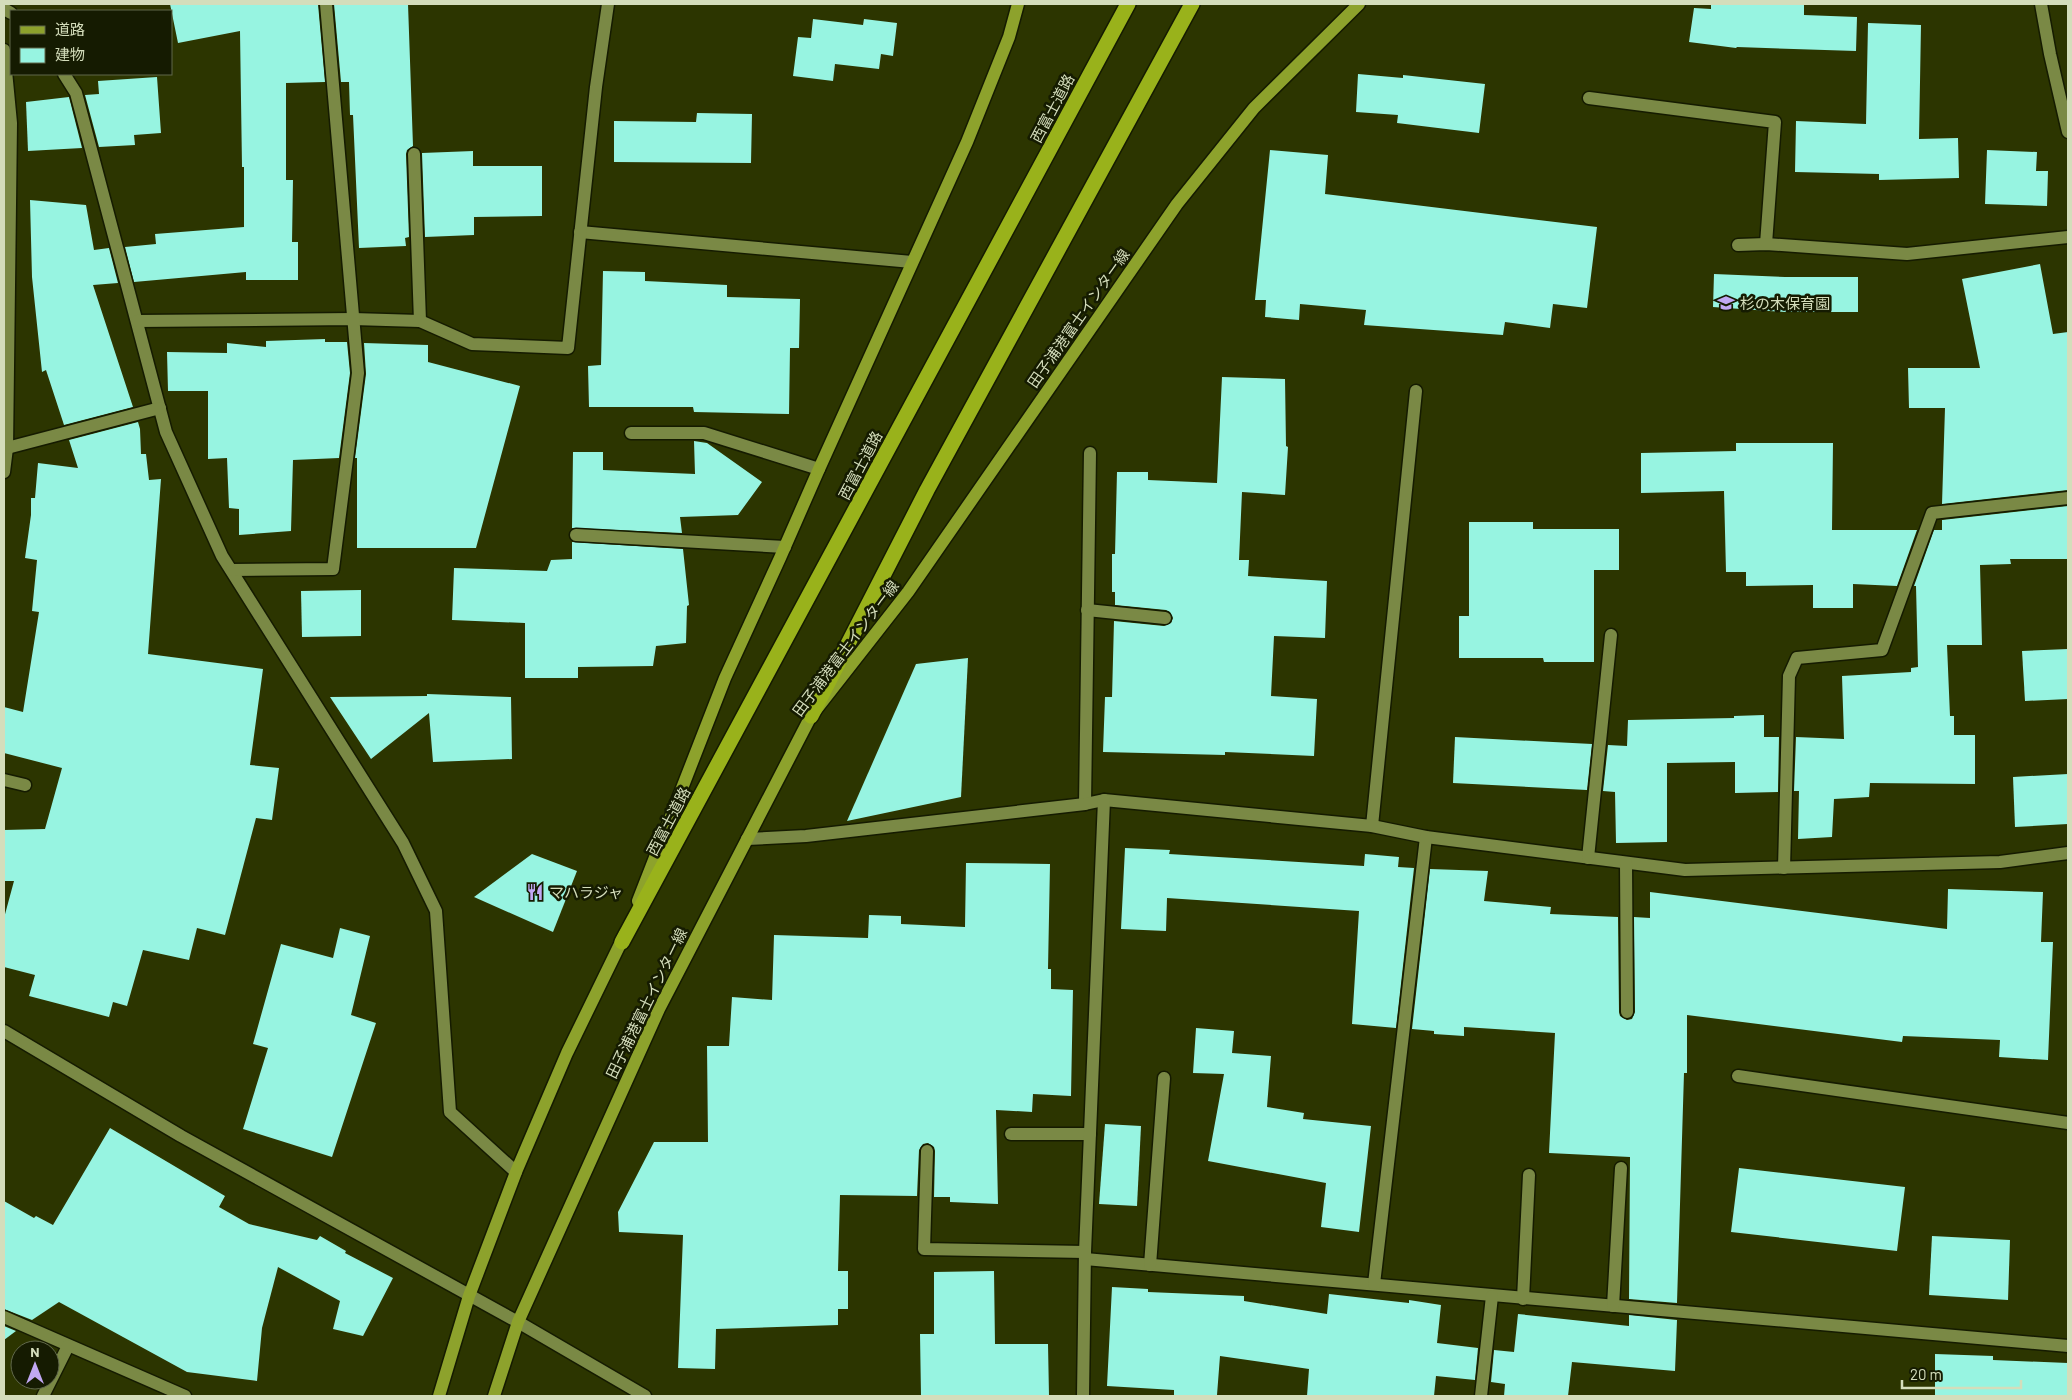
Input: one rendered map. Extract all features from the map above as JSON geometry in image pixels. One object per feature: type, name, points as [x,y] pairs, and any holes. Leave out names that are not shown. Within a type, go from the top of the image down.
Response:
[{"type":"highway","name":"西富士道路","points":[[622,942],[1128,4]]},
{"type":"highway","points":[[811,716],[927,490],[1192,4]]},
{"type":"main road","points":[[439,1396],[469,1296],[516,1172],[567,1053],[622,942],[725,678],[967,142],[1009,37],[1018,4]]},
{"type":"main road","name":"田子浦港富士インター線","points":[[494,1396],[518,1322],[659,1009],[811,716],[908,592],[1176,204],[1254,108],[1359,4]]},
{"type":"street","points":[[232,570],[333,569],[358,373],[326,4]]},
{"type":"street","points":[[137,321],[353,319],[420,321],[472,344],[568,348],[596,87],[608,4]]},
{"type":"street","points":[[2041,4],[2050,54],[2068,132]]},
{"type":"street","points":[[4,50],[11,123],[7,448],[4,472]]},
{"type":"street","points":[[65,75],[76,93],[166,432],[222,556],[403,844],[436,911],[450,1112],[516,1172]]},
{"type":"street","points":[[1589,98],[1775,122],[1766,244]]},
{"type":"street","points":[[414,154],[420,321]]},
{"type":"street","points":[[580,232],[912,262]]},
{"type":"street","points":[[1738,245],[1766,244],[1907,254],[2068,237]]},
{"type":"street","points":[[1372,826],[1416,391]]},
{"type":"street","points":[[7,448],[160,408]]},
{"type":"street","points":[[631,433],[704,433],[819,469]]},
{"type":"street","points":[[1085,804],[1090,453]]},
{"type":"street","points":[[1784,868],[1790,676],[1797,658],[1882,650],[1932,513],[2068,498]]},
{"type":"street","points":[[576,535],[785,547]]},
{"type":"street","points":[[1087,610],[1165,618]]},
{"type":"street","points":[[1588,858],[1611,636]]},
{"type":"street","points":[[4,780],[25,785]]},
{"type":"street","points":[[1082,1396],[1085,1256],[1104,800]]},
{"type":"street","points":[[747,839],[806,836],[1085,804],[1104,800],[1372,826],[1426,837],[1685,870],[2000,862],[2068,853]]},
{"type":"street","points":[[1374,1284],[1426,837]]},
{"type":"street","points":[[1626,863],[1627,1012]]},
{"type":"street","points":[[4,1031],[182,1136],[518,1322],[645,1396]]},
{"type":"street","points":[[1738,1076],[2068,1123]]},
{"type":"street","points":[[1150,1265],[1164,1078]]},
{"type":"street","points":[[1011,1134],[1090,1134]]},
{"type":"street","points":[[927,1151],[924,1249],[1085,1256],[1150,1265],[2068,1346]]},
{"type":"street","points":[[1613,1306],[1621,1168]]},
{"type":"street","points":[[1523,1299],[1529,1174]]},
{"type":"street","points":[[1481,1396],[1492,1296]]},
{"type":"street","points":[[4,1317],[186,1396]]},
{"type":"street","points":[[43,1396],[68,1346]]},
{"type":"building","points":[[170,4],[318,4],[325,82],[286,83],[286,180],[293,180],[292,242],[298,242],[298,280],[246,280],[246,272],[134,282],[125,247],[156,244],[155,234],[244,227],[240,31],[178,43]]},
{"type":"building","points":[[334,4],[408,4],[413,146],[407,150],[406,154],[409,237],[405,238],[406,246],[359,248],[353,115],[350,115],[349,82],[341,82]]},
{"type":"building","points":[[1711,4],[1804,5],[1804,15],[1857,17],[1856,51],[1736,48],[1689,42],[1694,8],[1711,9]]},
{"type":"building","points":[[813,19],[863,25],[864,19],[897,23],[893,56],[881,54],[879,69],[835,64],[833,81],[793,76],[798,37],[811,38]]},
{"type":"building","points":[[1868,23],[1921,25],[1919,139],[1958,138],[1959,178],[1879,180],[1879,174],[1795,172],[1796,121],[1866,124]]},
{"type":"building","points":[[1358,74],[1403,78],[1403,75],[1485,84],[1479,133],[1397,123],[1398,115],[1356,112]]},
{"type":"building","points":[[157,77],[161,133],[134,135],[135,145],[99,147],[85,95],[99,94],[98,81]]},
{"type":"building","points":[[69,97],[82,148],[28,151],[26,102]]},
{"type":"building","points":[[697,113],[752,114],[751,163],[614,162],[614,121],[696,122]]},
{"type":"building","points":[[1270,150],[1328,155],[1325,194],[1597,227],[1587,308],[1553,304],[1550,328],[1505,322],[1503,335],[1364,325],[1366,310],[1300,304],[1299,320],[1265,317],[1266,300],[1255,300]]},
{"type":"building","points":[[1987,150],[2037,152],[2036,171],[2048,171],[2047,206],[1985,204]]},
{"type":"building","points":[[473,151],[473,166],[542,166],[542,216],[474,217],[474,235],[425,237],[422,153]]},
{"type":"building","points":[[30,200],[86,205],[94,250],[109,248],[118,283],[93,285],[133,407],[64,425],[46,370],[42,372],[32,277]]},
{"type":"building","points":[[2040,264],[2053,334],[2068,332],[2068,490],[1942,504],[1945,408],[1909,408],[1908,368],[1980,368],[1962,279]]},
{"type":"building","points":[[603,271],[645,272],[645,281],[727,285],[727,297],[800,299],[799,348],[790,348],[789,414],[694,412],[693,407],[589,407],[588,366],[601,365]]},
{"type":"building","points":[[1714,274],[1785,277],[1858,277],[1858,312],[1785,312],[1713,307]]},
{"type":"building","points":[[325,339],[325,342],[347,342],[350,373],[339,458],[293,460],[291,531],[239,535],[239,509],[229,508],[227,458],[208,459],[208,391],[168,391],[167,352],[227,353],[227,343],[266,347],[266,341]]},
{"type":"building","points":[[364,343],[428,345],[428,362],[520,386],[476,548],[357,548],[357,458],[355,458],[366,374]]},
{"type":"building","points":[[1222,377],[1285,379],[1286,446],[1288,447],[1285,495],[1242,492],[1239,560],[1249,560],[1248,576],[1327,581],[1325,638],[1274,636],[1271,696],[1317,699],[1314,756],[1225,752],[1225,755],[1103,752],[1105,697],[1112,697],[1114,621],[1164,626],[1171,623],[1173,618],[1170,612],[1166,610],[1115,605],[1115,592],[1112,592],[1112,554],[1115,554],[1117,472],[1148,472],[1148,480],[1217,483]]},
{"type":"building","points":[[138,422],[141,454],[146,454],[149,480],[161,479],[148,654],[263,669],[250,765],[279,768],[272,820],[256,818],[225,935],[197,928],[189,960],[143,950],[127,1006],[113,1002],[109,1017],[29,996],[35,975],[4,967],[4,918],[14,881],[4,881],[4,830],[45,829],[62,768],[4,753],[4,707],[23,712],[39,612],[32,611],[37,560],[25,558],[31,515],[31,498],[35,498],[38,463],[78,468],[69,440]]},
{"type":"building","points":[[694,441],[707,443],[762,482],[738,515],[680,517],[682,533],[572,528],[573,452],[603,452],[603,470],[695,474]]},
{"type":"building","points":[[1736,443],[1833,443],[1832,530],[1917,530],[1897,586],[1853,584],[1853,608],[1813,608],[1813,585],[1746,586],[1746,572],[1726,572],[1724,491],[1641,493],[1641,453],[1736,451]]},
{"type":"building","points":[[2068,506],[2068,559],[2010,559],[2011,564],[1980,565],[1982,645],[1947,645],[1950,716],[1954,716],[1954,735],[1975,735],[1975,784],[1870,783],[1869,797],[1834,799],[1832,837],[1798,839],[1799,791],[1794,791],[1796,737],[1844,739],[1842,676],[1911,672],[1911,668],[1918,667],[1916,586],[1914,586],[1934,530],[1942,530],[1942,520]]},
{"type":"building","points":[[1469,522],[1533,522],[1533,529],[1619,529],[1619,570],[1594,570],[1594,662],[1544,662],[1543,658],[1459,658],[1459,616],[1469,616]]},
{"type":"building","points":[[572,542],[683,549],[689,605],[687,606],[686,643],[656,646],[653,666],[578,667],[578,678],[525,678],[525,623],[452,620],[454,568],[547,571],[551,560],[572,559]]},
{"type":"building","points":[[361,590],[361,636],[302,637],[301,591]]},
{"type":"building","points":[[2068,649],[2068,699],[2025,701],[2022,651]]},
{"type":"building","points":[[968,658],[961,797],[847,821],[916,664]]},
{"type":"building","points":[[427,694],[511,697],[512,759],[433,762],[429,713],[371,759],[330,697],[427,696]]},
{"type":"building","points":[[1764,715],[1764,737],[1779,737],[1778,792],[1735,793],[1735,762],[1667,763],[1667,842],[1616,843],[1615,792],[1603,791],[1608,745],[1627,746],[1628,720],[1734,718],[1734,716]]},
{"type":"building","points":[[1455,737],[1592,744],[1587,790],[1453,783]]},
{"type":"building","points":[[2068,774],[2068,824],[2015,827],[2013,777]]},
{"type":"building","points":[[1125,848],[1170,850],[1169,854],[1364,866],[1365,854],[1399,857],[1398,867],[1414,868],[1396,1028],[1352,1024],[1359,911],[1167,898],[1166,931],[1121,929]]},
{"type":"building","points":[[532,854],[577,871],[553,932],[474,897]]},
{"type":"building","points":[[966,863],[1050,864],[1048,969],[1051,969],[1051,989],[1073,990],[1071,1096],[1033,1094],[1032,1112],[996,1110],[998,1204],[950,1202],[950,1197],[934,1197],[935,1151],[934,1147],[928,1143],[923,1144],[919,1150],[917,1196],[840,1195],[838,1271],[848,1271],[848,1309],[838,1309],[838,1325],[716,1329],[715,1369],[678,1368],[683,1235],[619,1232],[618,1212],[654,1142],[708,1142],[707,1046],[729,1046],[732,997],[772,1000],[774,935],[868,938],[869,915],[901,916],[901,924],[965,927]]},
{"type":"building","points":[[1430,869],[1488,871],[1484,901],[1551,907],[1550,914],[1618,917],[1619,1012],[1620,1016],[1627,1020],[1632,1019],[1635,1012],[1634,917],[1650,918],[1650,892],[1947,929],[1948,889],[2043,892],[2041,942],[2053,942],[2048,1060],[1999,1057],[2000,1040],[1903,1036],[1902,1042],[1687,1015],[1687,1073],[1684,1073],[1677,1303],[1629,1299],[1630,1157],[1549,1153],[1555,1033],[1464,1027],[1464,1036],[1434,1034],[1434,1031],[1412,1029]]},
{"type":"building","points":[[340,928],[370,936],[351,1015],[376,1023],[332,1157],[243,1129],[268,1048],[253,1044],[281,944],[333,958]]},
{"type":"building","points":[[1196,1028],[1234,1031],[1232,1053],[1271,1056],[1267,1107],[1304,1113],[1303,1119],[1371,1126],[1359,1232],[1321,1227],[1326,1183],[1208,1161],[1224,1074],[1193,1073]]},
{"type":"building","points":[[1105,1124],[1141,1126],[1137,1206],[1099,1204]]},
{"type":"building","points":[[110,1128],[225,1196],[219,1207],[249,1224],[317,1240],[320,1236],[346,1251],[345,1253],[393,1278],[363,1336],[333,1329],[340,1301],[278,1267],[262,1328],[257,1381],[187,1372],[59,1302],[32,1320],[4,1309],[4,1201],[34,1218],[36,1216],[53,1225]]},
{"type":"building","points":[[1739,1168],[1905,1187],[1897,1251],[1731,1232]]},
{"type":"building","points":[[1932,1236],[2010,1240],[2008,1300],[1929,1295]]},
{"type":"building","points":[[994,1271],[995,1344],[1048,1344],[1049,1396],[921,1396],[920,1334],[934,1334],[934,1272]]},
{"type":"building","points":[[1112,1287],[1148,1289],[1148,1292],[1244,1296],[1244,1301],[1327,1314],[1329,1294],[1409,1303],[1409,1300],[1441,1305],[1437,1343],[1478,1348],[1475,1380],[1436,1376],[1434,1396],[1307,1396],[1309,1369],[1220,1356],[1217,1395],[1174,1396],[1174,1390],[1107,1386]]},
{"type":"building","points":[[1518,1314],[1629,1326],[1629,1315],[1677,1320],[1675,1371],[1572,1362],[1568,1396],[1504,1396],[1505,1384],[1491,1382],[1494,1350],[1514,1352]]},
{"type":"building","points":[[4,1326],[16,1331],[4,1340]]},
{"type":"building","points":[[1935,1354],[1993,1356],[1993,1360],[2068,1363],[2068,1396],[1935,1396]]},
{"type":"place","name":"杉の木保育園","points":[[1726,303]]},
{"type":"place","name":"マハラジャ","points":[[535,892]]}]
